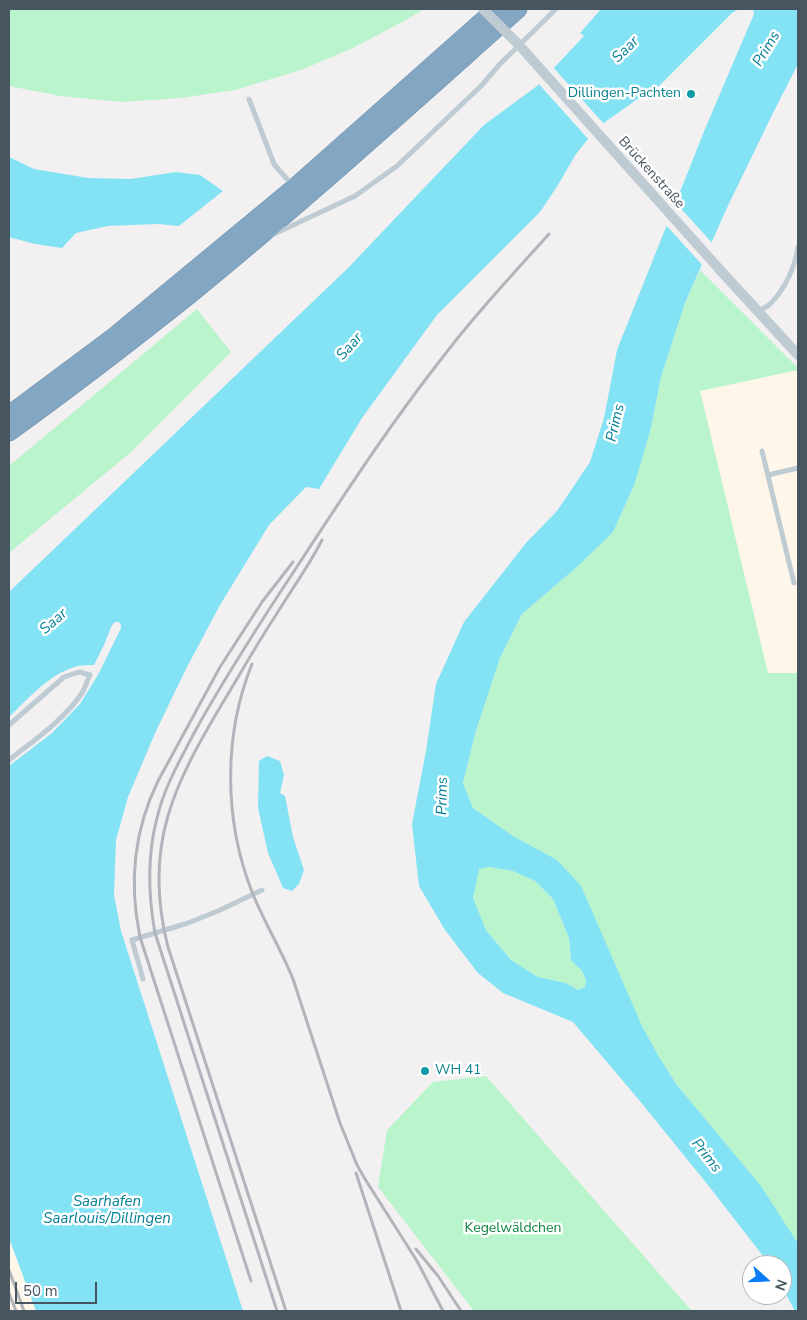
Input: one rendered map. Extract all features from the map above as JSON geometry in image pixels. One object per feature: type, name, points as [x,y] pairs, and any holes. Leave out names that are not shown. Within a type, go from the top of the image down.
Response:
[{"type":"highway","points":[[9,415],[143,313],[294,188],[496,9]]},
{"type":"highway","points":[[9,432],[128,343],[246,248],[518,9]]},
{"type":"highway","points":[[9,406],[41,391]]},
{"type":"street","name":"Brückenstraße","points":[[483,9],[519,45],[798,355]]},
{"type":"lane","points":[[246,248],[355,196],[397,166],[481,86],[499,65],[556,9]]},
{"type":"lane","points":[[249,99],[274,164],[294,188]]},
{"type":"lane","points":[[757,311],[772,302],[787,280],[793,268],[798,247]]},
{"type":"lane","points":[[762,451],[794,583]]},
{"type":"lane","points":[[768,475],[798,468]]},
{"type":"lane","points":[[792,574],[798,572]]},
{"type":"lane","points":[[9,725],[64,677],[79,672],[90,675],[83,692],[68,711],[9,760]]},
{"type":"lane","points":[[143,979],[132,940],[188,923],[262,890]]},
{"type":"shaded area","points":[[798,370],[798,673],[768,674],[700,390]]},
{"type":"shaded area","points":[[9,1238],[36,1311],[9,1311]]},
{"type":"green space","points":[[9,9],[424,9],[353,48],[301,70],[235,90],[181,98],[122,102],[60,96],[9,86]]},
{"type":"green space","points":[[700,270],[798,368],[798,370],[700,391],[768,673],[798,673],[798,1245],[761,1186],[677,1085],[642,1026],[513,836],[473,808],[463,783],[475,734],[500,658],[522,614],[578,566],[613,531],[635,483],[651,428],[661,377],[685,303]]},
{"type":"green space","points":[[197,309],[231,352],[131,452],[9,553],[9,466]]},
{"type":"green space","points":[[489,867],[513,871],[535,881],[553,899],[569,938],[571,960],[582,971],[586,980],[585,987],[578,990],[566,983],[538,977],[511,960],[486,930],[473,898],[478,869]]},
{"type":"green space","name":"Kegelwäldchen","points":[[486,1076],[692,1311],[474,1311],[378,1187],[387,1130],[433,1082]]},
{"type":"water","points":[[601,9],[739,9],[732,13],[659,86],[598,127],[576,154],[540,212],[437,315],[362,418],[319,489],[306,487],[269,525],[220,605],[186,669],[156,731],[128,797],[116,840],[114,895],[121,931],[243,1311],[36,1311],[9,1238],[9,766],[52,733],[80,704],[99,673],[121,625],[119,622],[115,622],[112,625],[94,665],[78,666],[58,674],[40,687],[9,717],[9,592],[347,269],[484,125],[537,86],[584,36],[580,33]]},
{"type":"water","name":"Prims","points":[[753,9],[798,9],[798,64],[725,212],[685,303],[661,377],[651,428],[635,483],[613,532],[578,566],[522,614],[500,658],[475,734],[463,783],[473,808],[513,836],[557,860],[581,886],[642,1026],[659,1057],[677,1085],[761,1186],[797,1242],[798,1311],[795,1311],[792,1305],[792,1255],[762,1255],[639,1100],[573,1022],[503,993],[478,973],[445,930],[419,886],[412,824],[436,684],[464,622],[526,543],[557,511],[590,462],[604,418],[617,350],[705,129],[754,14]],"holes":[[[489,867],[513,871],[535,881],[553,899],[569,938],[571,960],[582,971],[586,980],[585,987],[578,990],[566,983],[538,977],[511,960],[486,930],[473,898],[479,869]]]},
{"type":"water","points":[[9,157],[34,169],[88,178],[131,179],[176,172],[200,175],[223,191],[179,226],[158,224],[108,226],[76,233],[62,248],[35,244],[9,237]]},
{"type":"water","points":[[267,756],[280,761],[284,775],[280,793],[285,796],[293,837],[304,870],[299,884],[292,891],[283,888],[268,853],[258,808],[259,761]]},
{"type":"pier","points":[[552,66],[605,125],[599,129],[590,141],[537,82]]},
{"type":"pier","points":[[674,201],[714,245],[704,267],[665,224]]},
{"type":"railway","points":[[277,1311],[155,933],[151,904],[150,861],[157,818],[172,775],[211,702],[355,478],[458,337],[549,234]]},
{"type":"railway","points":[[286,1311],[168,947],[161,911],[159,878],[161,847],[168,817],[191,759],[256,646],[306,569],[322,540]]},
{"type":"railway","points":[[251,1281],[140,937],[135,897],[136,858],[144,819],[158,781],[220,667],[262,602],[293,562]]},
{"type":"railway","points":[[252,664],[236,720],[232,749],[232,807],[236,836],[243,864],[252,892],[293,979],[340,1123],[357,1165],[417,1261],[443,1311]]},
{"type":"railway","points":[[356,1173],[401,1311]]},
{"type":"railway","points":[[416,1249],[438,1276],[461,1311]]},
{"type":"railway","points":[[9,1270],[24,1311]]},
{"type":"railway","points":[[9,1293],[16,1311]]},
{"type":"place","name":"Dillingen-Pachten","points":[[691,94]]},
{"type":"place","name":"WH 41","points":[[425,1071]]},
{"type":"water label","name":"Saar","points":[[626,50]]},
{"type":"water label","name":"Saar","points":[[350,347]]},
{"type":"water label","name":"Saar","points":[[54,622]]},
{"type":"water label","name":"Saarhafen Saarlouis/Dillingen","points":[[107,1210]]}]
